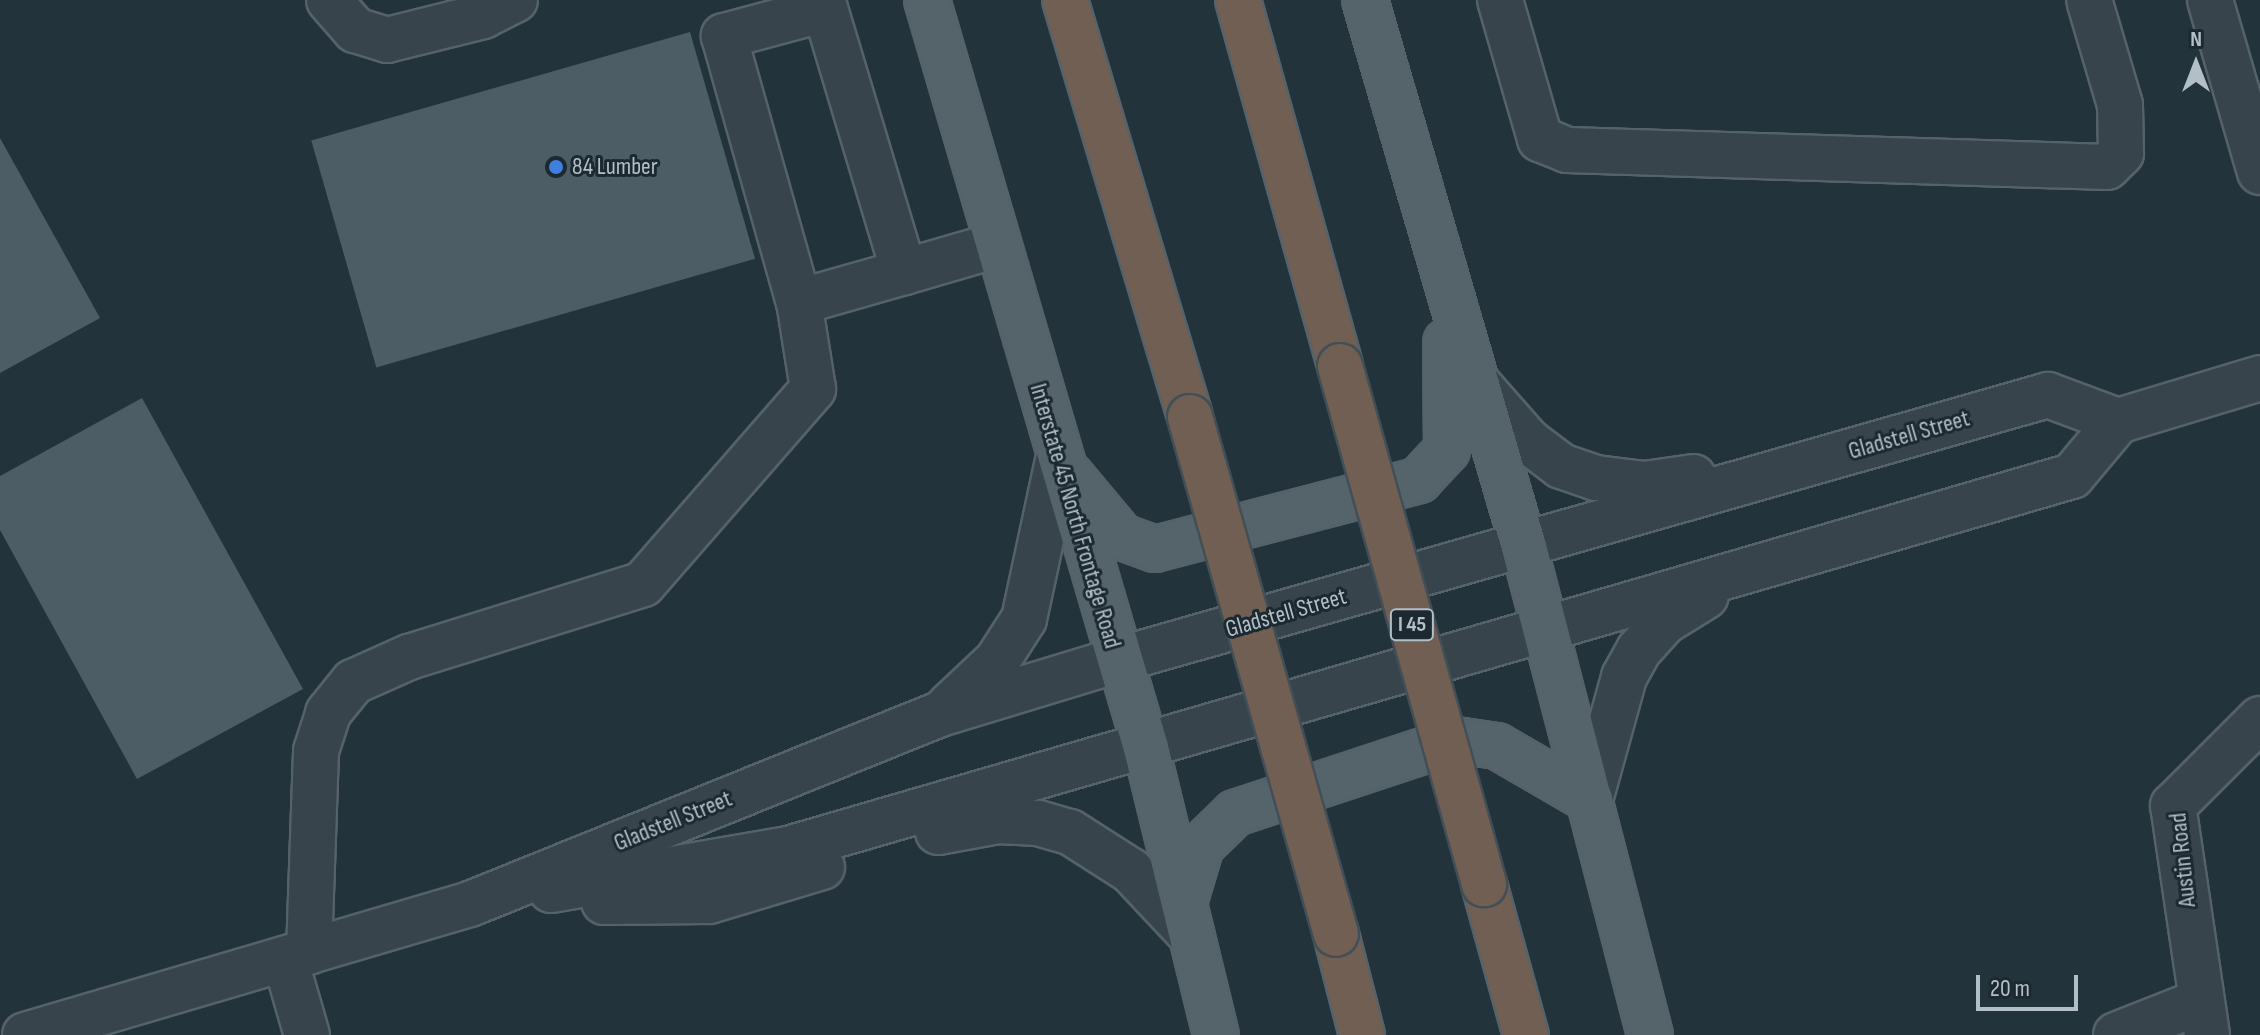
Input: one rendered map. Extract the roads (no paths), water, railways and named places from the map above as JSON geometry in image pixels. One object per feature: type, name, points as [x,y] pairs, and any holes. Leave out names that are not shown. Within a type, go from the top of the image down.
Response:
[{"type":"highway","points":[[1065,0],[1190,417],[1362,1035]]},
{"type":"highway","name":"I 45","points":[[1238,0],[1526,1035]]},
{"type":"main road","name":"Interstate 45 North Frontage Road","points":[[927,0],[1058,461],[1146,748],[1216,1035]]},
{"type":"main road","points":[[1365,0],[1524,547],[1650,1035]]},
{"type":"main road","points":[[1058,461],[1122,537],[1155,549],[1419,480],[1447,450],[1450,399],[1440,255]]},
{"type":"main road","points":[[1187,921],[1201,846],[1235,813],[1456,740],[1497,746],[1590,800]]},
{"type":"street","points":[[329,0],[355,30],[387,40],[483,16],[515,0]]},
{"type":"street","points":[[1500,0],[1540,139],[1567,150],[2107,167],[2121,153],[2120,105],[2089,0]]},
{"type":"street","points":[[2210,0],[2247,80],[2260,172]]},
{"type":"street","points":[[307,1035],[297,955],[316,751],[328,713],[353,682],[409,657],[643,584],[813,389],[799,302],[724,36],[825,9],[904,272]]},
{"type":"street","points":[[799,302],[997,245]]},
{"type":"street","points":[[2118,421],[2260,378]]},
{"type":"street","points":[[1477,383],[1528,441],[1561,466],[1596,478],[1645,484],[1851,452]]},
{"type":"street","name":"Gladstell Street","points":[[25,1035],[470,904],[940,714],[1118,660],[1524,547],[2048,395],[2118,421],[2072,476],[1146,748],[788,849],[470,904]]},
{"type":"street","points":[[940,714],[997,661],[1024,619],[1058,461]]},
{"type":"street","points":[[1590,800],[1624,677],[1639,650],[1664,622],[1743,573]]},
{"type":"street","name":"Austin Road","points":[[2204,1018],[2173,806],[2260,719]]},
{"type":"street","points":[[470,904],[709,901],[946,830],[998,821],[1038,823],[1101,848],[1187,921]]},
{"type":"street","points":[[2116,1035],[2204,1018]]},
{"type":"place","name":"84 Lumber","points":[[556,167]]}]
